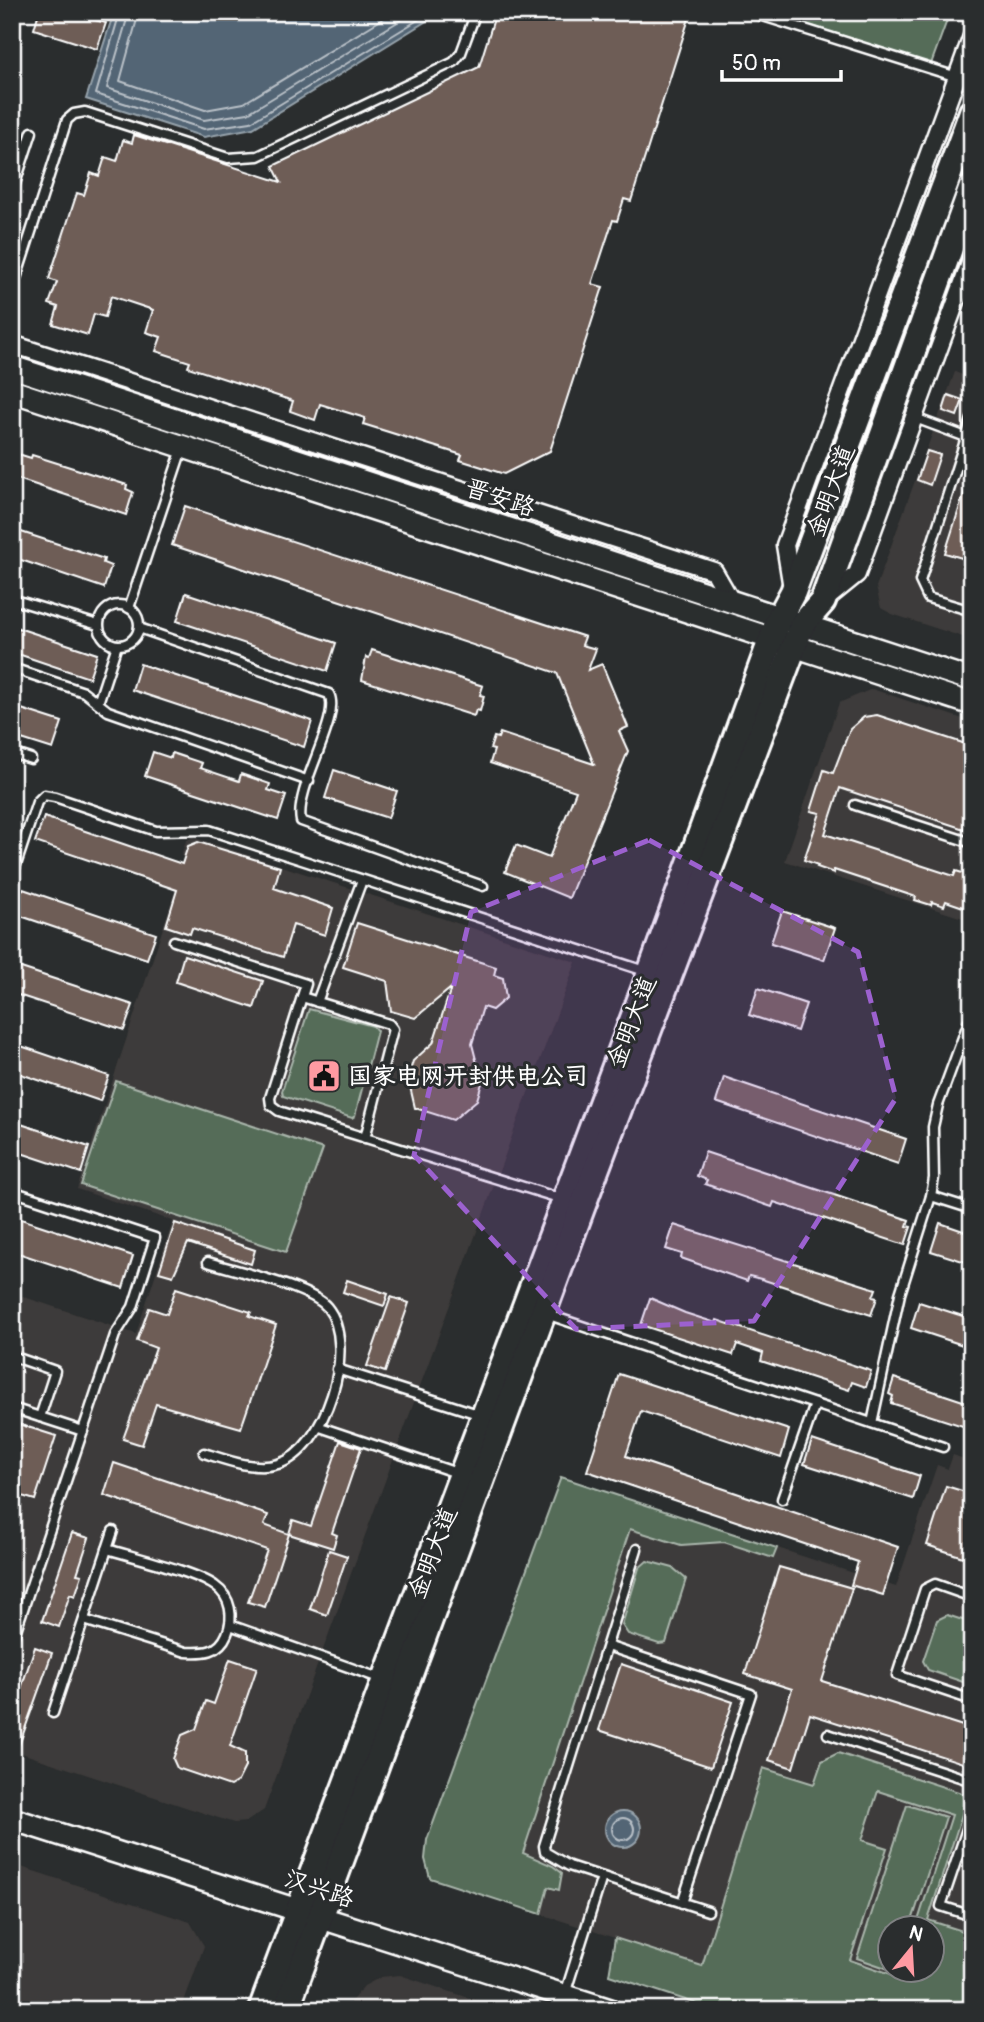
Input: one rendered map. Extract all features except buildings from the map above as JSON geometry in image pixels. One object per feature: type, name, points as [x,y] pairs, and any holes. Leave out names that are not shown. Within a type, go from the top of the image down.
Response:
[{"type":"main road","name":"金明大道","points":[[261,2010],[307,1920],[543,1313],[787,632],[793,592],[972,112]]},
{"type":"main road","name":"金明大道","points":[[286,2010],[307,1920],[385,1680],[483,1416],[650,973],[787,632],[823,601],[972,187]]},
{"type":"main road","name":"晋安路","points":[[12,367],[732,602],[787,632],[970,672]]},
{"type":"main road","name":"晋安路","points":[[12,391],[787,632],[972,705]]},
{"type":"main road","name":"汉兴路","points":[[12,1819],[307,1920],[566,2003],[610,2010]]},
{"type":"main road","name":"汉兴路","points":[[12,1832],[307,1920]]},
{"type":"street","points":[[793,592],[785,545],[972,36]]},
{"type":"street","points":[[823,601],[857,574],[972,258]]},
{"type":"street","points":[[12,344],[714,572],[732,602]]},
{"type":"lane","points":[[12,291],[67,120],[74,114],[85,112],[228,158],[258,156],[454,62],[461,53],[475,12]]},
{"type":"lane","points":[[750,12],[957,77]]},
{"type":"lane","points":[[12,193],[32,132]]},
{"type":"lane","points":[[915,418],[966,437]]},
{"type":"lane","points":[[972,419],[920,581],[928,598],[972,611]]},
{"type":"lane","points":[[129,608],[183,446]]},
{"type":"lane","points":[[12,599],[98,625]]},
{"type":"lane","points":[[117,605],[129,608],[137,616],[139,628],[129,643],[117,645],[102,638],[98,625],[103,611],[117,605]]},
{"type":"lane","points":[[139,628],[329,694],[332,708],[299,813],[301,821],[483,886]]},
{"type":"lane","points":[[98,703],[117,645]]},
{"type":"lane","points":[[12,668],[84,692],[108,711],[309,781]]},
{"type":"lane","points":[[12,753],[31,759]]},
{"type":"lane","points":[[12,877],[37,802],[44,795],[156,831],[209,830],[650,973]]},
{"type":"lane","points":[[855,805],[972,843]]},
{"type":"lane","points":[[317,1002],[362,880]]},
{"type":"lane","points":[[174,941],[306,984],[271,1105],[279,1111],[565,1200]]},
{"type":"lane","points":[[302,997],[389,1024],[393,1029],[365,1138]]},
{"type":"lane","points":[[872,1423],[900,1294],[931,1196],[934,1178],[933,1126],[972,1013]]},
{"type":"lane","points":[[12,1191],[155,1238],[133,1307],[115,1335],[12,1642]]},
{"type":"lane","points":[[931,1196],[972,1209]]},
{"type":"lane","points":[[204,1453],[258,1466],[277,1465],[309,1443],[320,1427],[337,1369],[341,1340],[328,1308],[312,1295],[208,1262]]},
{"type":"lane","points":[[543,1313],[943,1447]]},
{"type":"lane","points":[[12,1356],[55,1371],[40,1417]]},
{"type":"lane","points":[[337,1369],[483,1416]]},
{"type":"lane","points":[[782,1499],[815,1404]]},
{"type":"lane","points":[[12,1408],[83,1432]]},
{"type":"lane","points":[[320,1427],[462,1475]]},
{"type":"lane","points":[[53,1713],[113,1531]]},
{"type":"lane","points":[[84,1620],[186,1652],[200,1653],[220,1646],[230,1625],[229,1604],[215,1586],[107,1549]]},
{"type":"lane","points":[[637,1549],[544,1846],[545,1852],[569,1866],[708,1912]]},
{"type":"lane","points":[[972,1597],[935,1584],[925,1589],[897,1675],[972,1700]]},
{"type":"lane","points":[[230,1625],[385,1680]]},
{"type":"lane","points":[[607,1646],[751,1694],[682,1903]]},
{"type":"lane","points":[[828,1734],[972,1781]]},
{"type":"lane","points":[[972,1814],[941,1906],[972,1916]]},
{"type":"lane","points":[[566,2003],[601,1877]]},
{"type":"highlighted area","points":[[649,840],[858,952],[896,1098],[754,1321],[576,1329],[414,1155],[471,912]]},
{"type":"shaded area","points":[[955,372],[972,379],[972,640],[881,608],[876,587]]},
{"type":"shaded area","points":[[872,689],[972,722],[972,921],[785,861],[839,703]]},
{"type":"shaded area","points":[[192,837],[576,962],[264,1810],[246,1822],[234,1823],[12,1750],[12,1293],[136,1334],[173,1221],[77,1189],[186,858],[181,856],[186,841]]},
{"type":"shaded area","points":[[953,1455],[972,1462],[972,2010],[837,2010],[430,1878],[425,1859],[427,1840],[561,1477],[896,1587],[937,1465],[948,1469]]},
{"type":"shaded area","points":[[12,1864],[190,1922],[204,1946],[181,2010],[12,2010]]},
{"type":"shaded area","points":[[400,1975],[505,2010],[344,2010],[364,1986],[381,1977]]},
{"type":"green space","points":[[768,12],[950,12],[931,64]]},
{"type":"green space","points":[[309,1009],[373,1026],[377,1031],[355,1116],[352,1118],[283,1096],[282,1091]]},
{"type":"green space","points":[[116,1081],[323,1149],[286,1252],[81,1185]]},
{"type":"green space","points":[[561,1477],[777,1548],[773,1558],[724,1542],[681,1545],[630,1529],[523,1853],[553,1866],[562,1873],[559,1890],[548,1887],[541,1914],[430,1878],[425,1859],[427,1840]]},
{"type":"green space","points":[[647,1561],[673,1568],[686,1579],[666,1643],[659,1644],[628,1634],[622,1625],[639,1568]]},
{"type":"green space","points":[[947,1615],[972,1623],[972,1685],[928,1670],[923,1661],[937,1620]]},
{"type":"green space","points":[[838,1753],[962,1793],[966,1802],[930,1913],[920,1913],[952,1815],[878,1791],[862,1840],[887,1848],[850,1960],[876,1969],[876,1983],[946,1983],[946,1926],[972,1934],[972,2010],[716,2010],[609,1975],[615,1938],[702,1966],[763,1768],[814,1784],[822,1761]]},
{"type":"green space","points":[[907,1805],[946,1817],[915,1913],[876,1913],[876,1965],[857,1958]]},
{"type":"water","points":[[114,12],[441,12],[253,128],[204,137],[86,99]]},
{"type":"water","points":[[623,1811],[636,1816],[641,1829],[636,1842],[623,1847],[610,1842],[605,1829],[610,1816]]},
{"type":"place","name":"国家电网开封供电公司","points":[[324,1076]]}]
